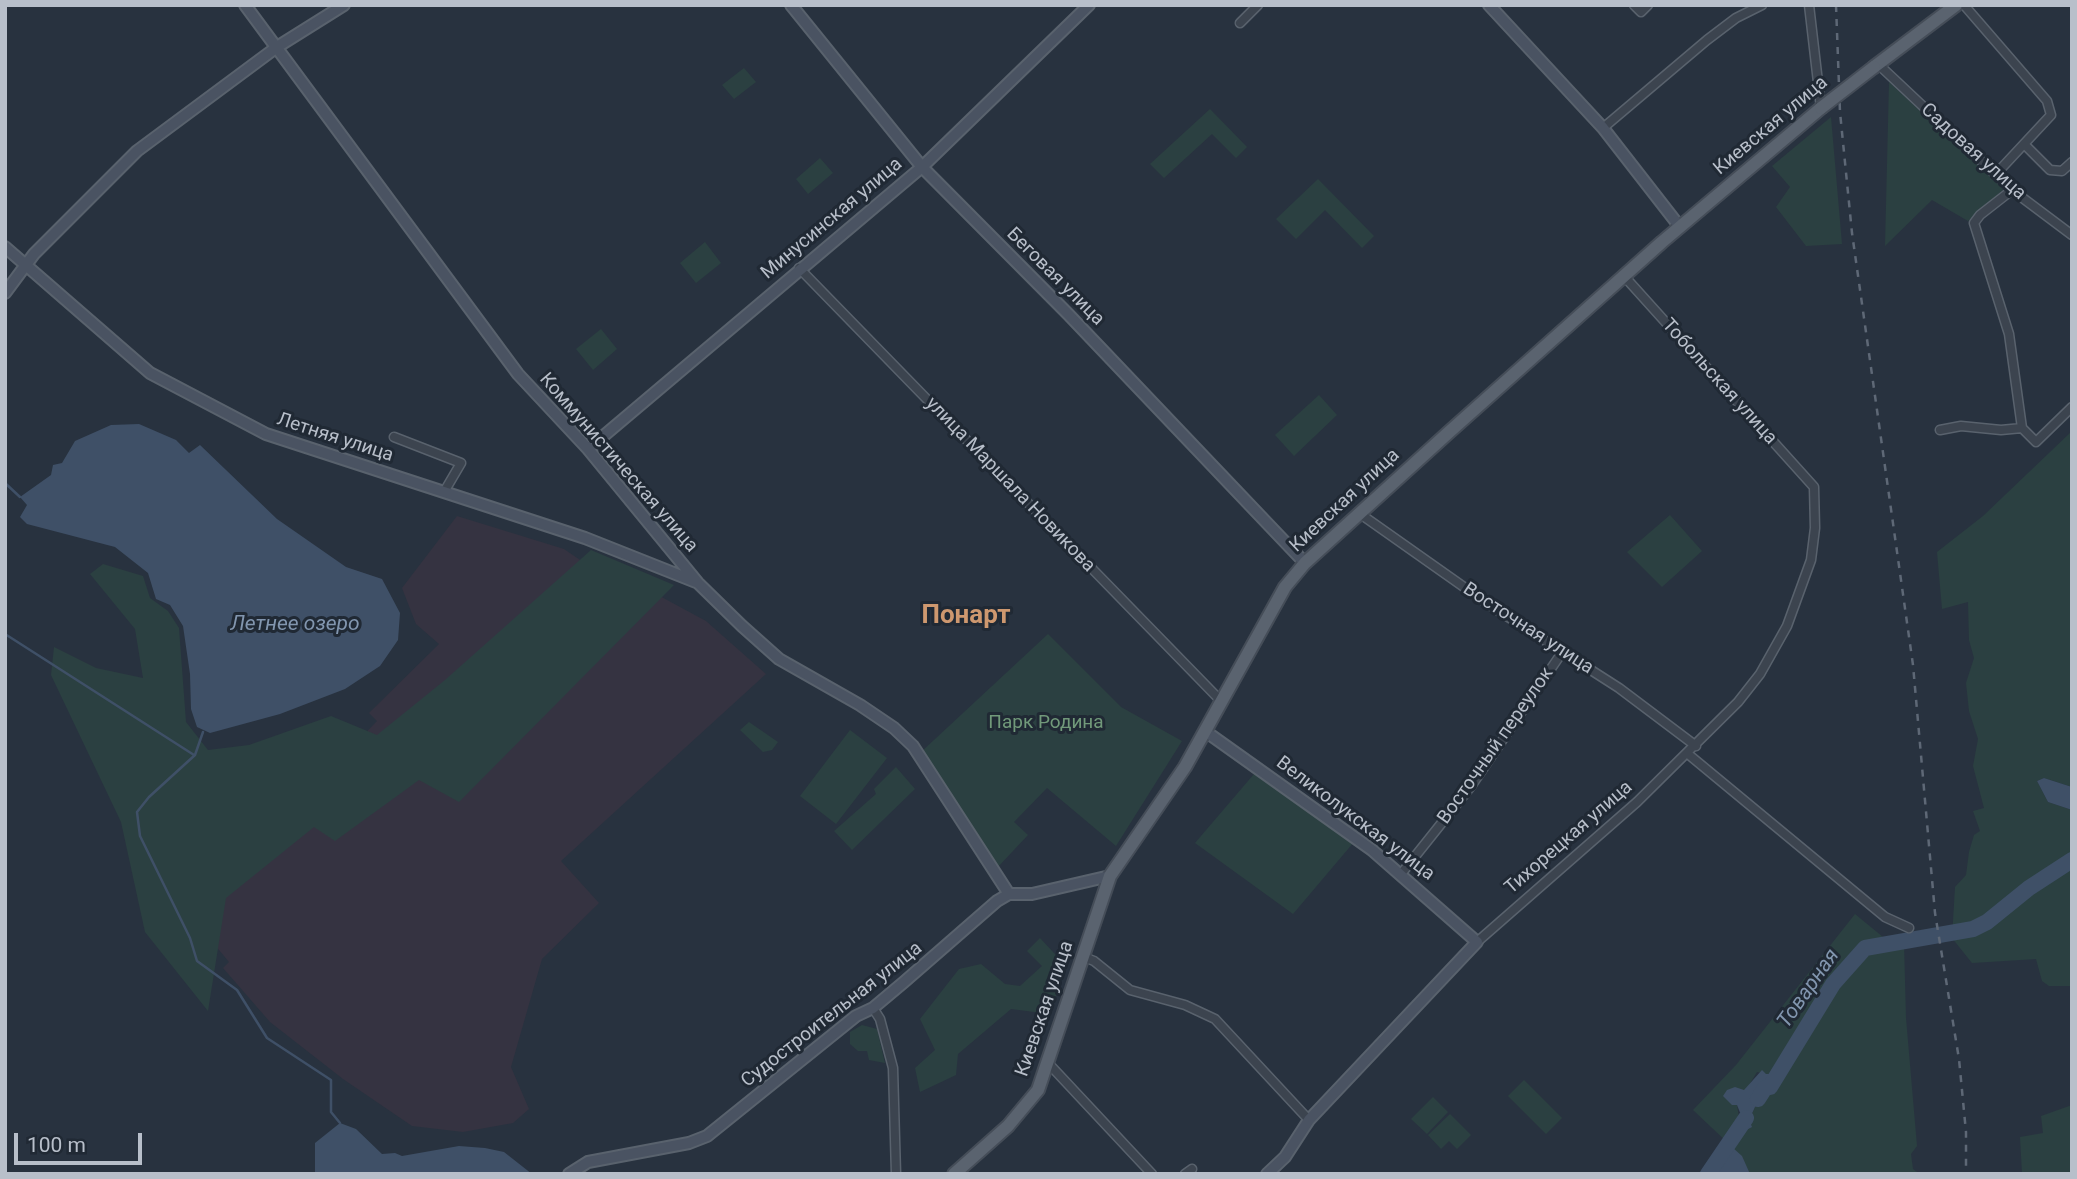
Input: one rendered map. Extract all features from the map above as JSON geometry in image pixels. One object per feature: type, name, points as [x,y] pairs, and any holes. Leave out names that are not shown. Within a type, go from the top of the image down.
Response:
[{"type":"main road","name":"Киевская улица","points":[[954,1174],[1028,1104],[1049,1064],[1110,876],[1185,767],[1285,587],[1305,563],[1680,227],[1821,108],[1956,5]]},
{"type":"street","name":"Коммунистическая улица","points":[[245,5],[277,47],[283,60],[461,294],[513,368],[574,438],[588,449],[698,583],[779,659],[860,705],[894,728],[913,746],[1009,894]]},
{"type":"street","points":[[5,293],[23,266],[137,151],[277,47],[344,5]]},
{"type":"street","name":"Беговая улица","points":[[791,5],[922,167],[1083,329],[1305,563]]},
{"type":"street","name":"Минусинская улица","points":[[588,449],[799,268],[922,167],[1089,5]]},
{"type":"street","points":[[1240,23],[1258,5]]},
{"type":"street","points":[[1489,5],[1603,128],[1680,227]]},
{"type":"street","points":[[1634,5],[1641,12],[1648,5]]},
{"type":"street","points":[[1603,128],[1707,40],[1736,18],[1762,5]]},
{"type":"street","points":[[1809,5],[1821,108]]},
{"type":"street","points":[[1964,5],[2047,101],[2051,115],[1996,174]]},
{"type":"street","name":"Садовая улица","points":[[1876,66],[2012,190],[2072,235]]},
{"type":"street","points":[[2024,144],[2050,170],[2062,171],[2072,162]]},
{"type":"street","points":[[2012,190],[1980,215],[1974,223],[2009,334],[2022,428],[2036,442],[2072,407]]},
{"type":"street","name":"Летняя улица","points":[[5,247],[23,266],[150,373],[266,434],[585,538],[698,583]]},
{"type":"street","name":"улица Маршала Новикова","points":[[799,268],[1221,702]]},
{"type":"street","name":"Тобольская улица","points":[[1624,276],[1814,487]]},
{"type":"street","points":[[1940,430],[1961,425],[2001,430],[2022,428]]},
{"type":"street","points":[[394,436],[461,463],[444,492]]},
{"type":"street","name":"Тихорецкая улица","points":[[1267,1174],[1284,1157],[1309,1120],[1477,942],[1688,754],[1738,702],[1760,674],[1787,626],[1811,561],[1815,528],[1814,487]]},
{"type":"street","name":"Восточная улица","points":[[1359,513],[1488,604],[1563,651],[1696,746]]},
{"type":"street","name":"Восточный переулок","points":[[1401,874],[1472,785],[1563,651]]},
{"type":"street","name":"Великолукская улица","points":[[1205,731],[1296,792],[1401,874],[1477,942]]},
{"type":"street","points":[[1688,754],[1885,917],[1909,928]]},
{"type":"street","points":[[1009,894],[1032,894],[1110,876]]},
{"type":"street","name":"Судостроительная улица","points":[[569,1174],[587,1162],[689,1143],[707,1136],[856,1016],[873,1008],[1009,894]]},
{"type":"street","points":[[1084,957],[1094,961],[1130,990],[1185,1005],[1215,1019],[1309,1120]]},
{"type":"street","points":[[873,1008],[880,1019],[893,1068],[896,1174]]},
{"type":"street","points":[[1049,1064],[1147,1172]]},
{"type":"shaded area","points":[[457,516],[564,549],[586,564],[591,559],[706,621],[766,674],[561,861],[599,903],[542,959],[511,1067],[529,1109],[513,1123],[463,1132],[412,1126],[343,1079],[270,1022],[223,968],[229,962],[190,915],[377,721],[369,713],[439,644],[416,624],[402,588]]},
{"type":"green space","points":[[744,68],[756,82],[734,99],[722,85]]},
{"type":"green space","points":[[1889,82],[2004,189],[1968,221],[1932,200],[1885,246]]},
{"type":"green space","points":[[1210,109],[1247,147],[1236,158],[1212,134],[1164,178],[1150,164]]},
{"type":"green space","points":[[1831,117],[1842,244],[1806,246],[1776,207],[1790,187],[1772,166]]},
{"type":"green space","points":[[820,158],[833,173],[808,194],[796,179]]},
{"type":"green space","points":[[1318,179],[1374,236],[1362,248],[1325,210],[1296,239],[1276,219]]},
{"type":"green space","points":[[705,242],[721,263],[696,283],[680,263]]},
{"type":"green space","points":[[601,329],[617,349],[593,370],[576,349]]},
{"type":"green space","points":[[1319,395],[1337,415],[1294,456],[1275,435]]},
{"type":"green space","points":[[2072,431],[2072,787],[2044,778],[2037,781],[2048,802],[2072,810],[2072,986],[2049,986],[2042,981],[2036,959],[1972,963],[1952,938],[1955,887],[1966,875],[1974,835],[1980,831],[1973,811],[1984,808],[1973,766],[1978,739],[1969,711],[1966,683],[1974,658],[1969,640],[1968,602],[1942,609],[1937,552],[1983,516]]},
{"type":"green space","points":[[1670,515],[1702,551],[1662,587],[1627,552]]},
{"type":"green space","points":[[591,550],[674,585],[459,802],[419,780],[335,841],[314,827],[226,898],[208,1011],[145,932],[121,822],[51,675],[54,647],[96,668],[143,678],[135,629],[90,574],[103,564],[143,576],[150,598],[168,611],[179,628],[186,722],[208,750],[249,745],[331,716],[377,735],[445,680]]},
{"type":"green space","name":"Парк Родина","points":[[1048,634],[1121,707],[1182,741],[1116,846],[1047,788],[1014,822],[1028,835],[997,868],[920,753]]},
{"type":"green space","points":[[749,722],[778,742],[772,750],[763,752],[740,730]]},
{"type":"green space","points":[[850,730],[887,758],[836,824],[800,796]]},
{"type":"green space","points":[[896,767],[915,789],[852,850],[834,831],[876,794],[874,789]]},
{"type":"green space","points":[[1254,774],[1354,842],[1293,914],[1195,843]]},
{"type":"green space","points":[[1855,914],[1883,937],[1904,943],[1906,1018],[1917,1146],[1911,1154],[1913,1169],[1920,1174],[1750,1174],[1729,1144],[1693,1110],[1736,1065]],"holes":[[[1757,1072],[1766,1074],[1770,1087],[1755,1107],[1749,1120],[1751,1127],[1735,1136],[1740,1124],[1737,1105]]]},
{"type":"green space","points":[[1040,938],[1066,966],[1050,1014],[1011,1009],[958,1054],[956,1075],[920,1092],[915,1068],[935,1050],[920,1019],[959,969],[981,964],[1005,984],[1020,986],[1042,966],[1027,951]]},
{"type":"green space","points":[[862,1025],[877,1029],[885,1063],[869,1060],[867,1051],[858,1051],[850,1044],[850,1032]]},
{"type":"green space","points":[[1524,1080],[1562,1118],[1546,1134],[1508,1096]]},
{"type":"green space","points":[[1433,1097],[1448,1112],[1427,1134],[1411,1119]]},
{"type":"green space","points":[[2072,1105],[2072,1174],[2022,1174],[2020,1137],[2043,1133],[2041,1116]]},
{"type":"green space","points":[[1450,1114],[1471,1135],[1457,1149],[1449,1141],[1441,1149],[1428,1135]]},
{"type":"water","name":"Летнее озеро","points":[[139,424],[176,440],[189,453],[200,445],[277,519],[346,567],[382,579],[400,613],[398,640],[380,666],[345,689],[280,714],[210,733],[197,727],[191,709],[190,674],[183,626],[170,605],[156,599],[148,573],[115,547],[27,524],[20,517],[27,505],[20,497],[51,475],[53,465],[62,463],[75,441],[111,425]]},
{"type":"water","points":[[2044,778],[2072,787],[2072,810],[2048,802],[2037,781]]},
{"type":"water","points":[[1762,1070],[1766,1074],[1773,1074],[1770,1087],[1749,1120],[1752,1127],[1735,1136],[1732,1133],[1740,1124],[1741,1115],[1737,1105],[1732,1105],[1723,1096],[1727,1090],[1735,1087],[1744,1090]]},
{"type":"water","points":[[340,1123],[356,1129],[382,1154],[395,1153],[402,1156],[459,1146],[485,1148],[504,1152],[532,1174],[315,1174],[315,1143]]},
{"type":"water","points":[[1723,1139],[1742,1156],[1750,1174],[1699,1174]]},
{"type":"waterway","points":[[5,483],[20,497]]},
{"type":"waterway","points":[[5,634],[194,755]]},
{"type":"waterway","points":[[203,732],[195,755],[149,797],[137,812],[140,836],[190,938],[197,961],[237,990],[267,1038],[331,1080],[331,1112],[340,1123]]},
{"type":"waterway","name":"Товарная","points":[[1758,1099],[1765,1088],[1770,1087],[1833,984],[1865,948],[1973,929],[1987,922],[2029,888],[2072,860]]},
{"type":"waterway","name":"Товарная","points":[[1708,1174],[1746,1118]]},
{"type":"railway","points":[[1836,5],[1840,112],[1852,233],[1913,665],[1935,913],[1959,1059],[1966,1132],[1966,1174]]},
{"type":"district","name":"Понарт","points":[[966,616]]}]
